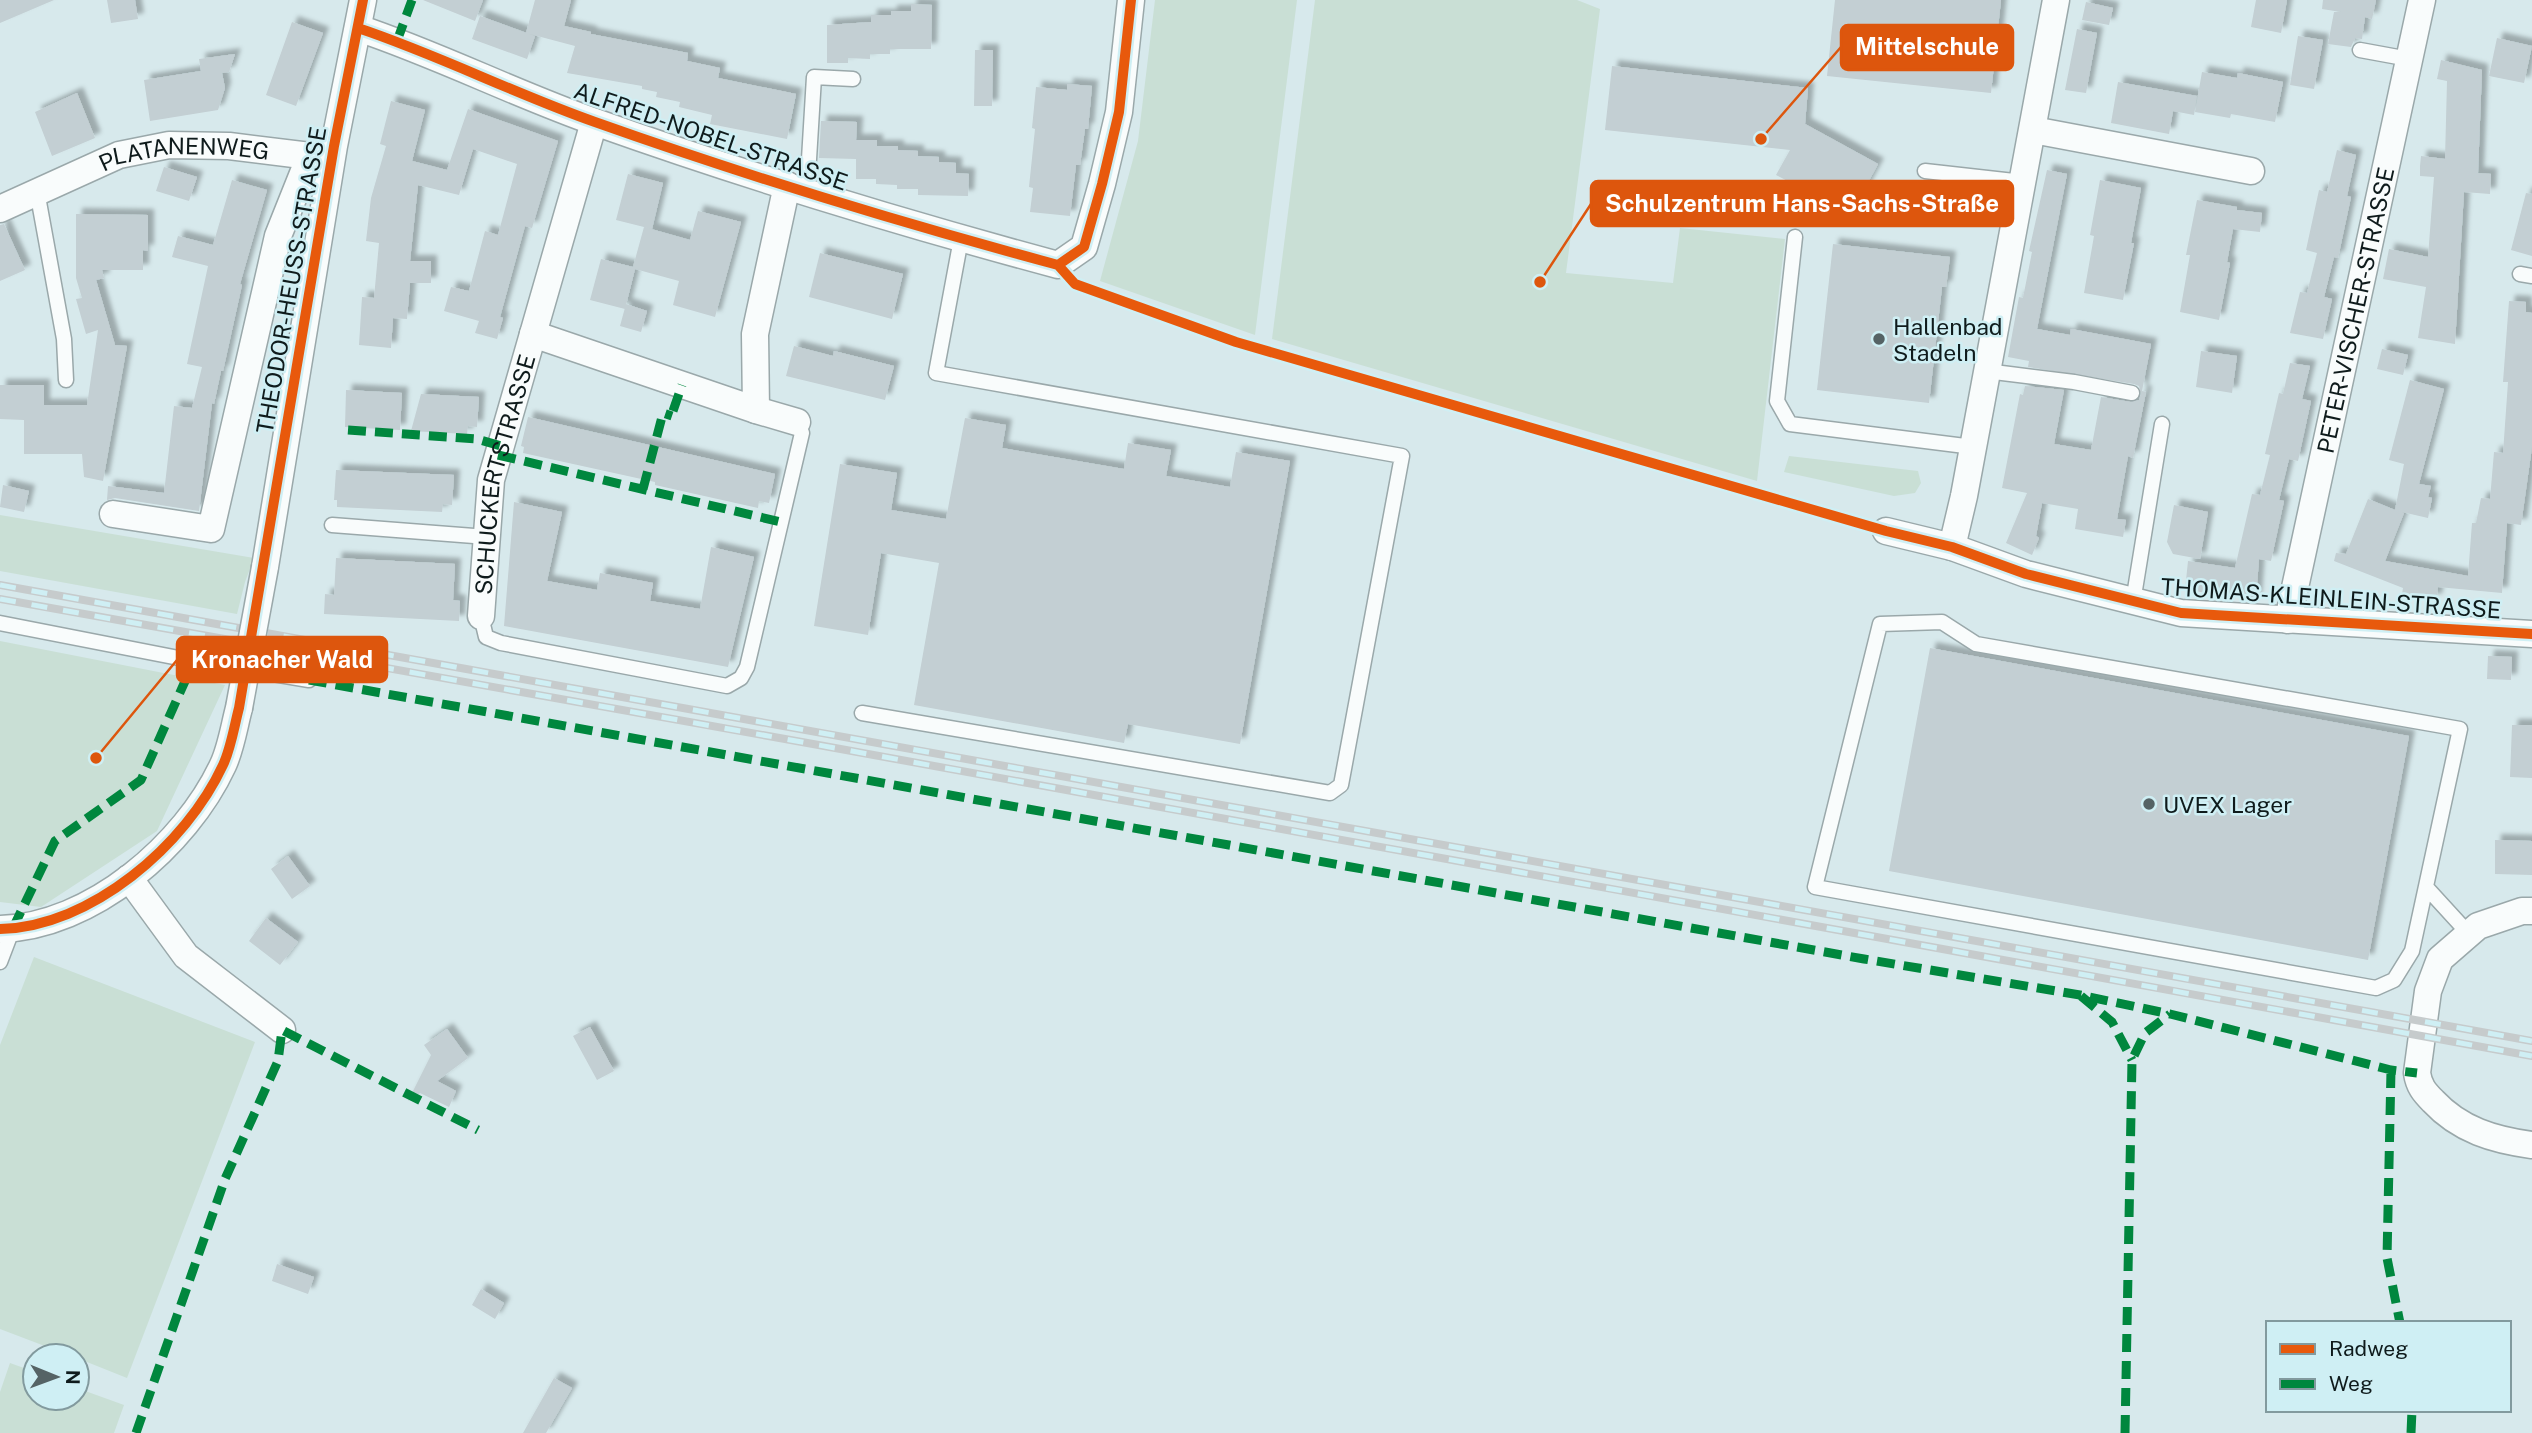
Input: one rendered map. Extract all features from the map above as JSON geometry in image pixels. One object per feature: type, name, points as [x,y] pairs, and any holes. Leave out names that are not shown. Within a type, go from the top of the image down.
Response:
[{"type":"street","name":"THEODOR-HEUSS-STRASSE","points":[[130,878],[153,860],[198,809],[224,763],[239,708],[265,567],[334,146],[363,0]]},
{"type":"street","name":"ALFRED-NOBEL-STRASSE","points":[[358,27],[594,122],[797,189],[961,239],[1058,265],[1084,247],[1099,197],[1119,112],[1131,0]]},
{"type":"street","points":[[1952,547],[2056,0]]},
{"type":"street","name":"PETER-VISCHER-STRASSE","points":[[2288,620],[2421,0]]},
{"type":"street","name":"SCHUCKERTSTRASSE","points":[[481,616],[491,481],[594,122]]},
{"type":"street","points":[[2033,130],[2251,171]]},
{"type":"street","name":"PLATANENWEG","points":[[0,209],[119,155],[169,145],[229,146],[310,156],[334,146]]},
{"type":"street","name":"THEODOR-HEUSS-STRASSE","points":[[113,514],[211,529],[278,236],[310,156]]},
{"type":"street","points":[[756,410],[755,334],[797,189]]},
{"type":"street","name":"SCHUCKERTSTRASSE","points":[[533,334],[797,422]]},
{"type":"street","name":"THOMAS-KLEINLEIN-STRASSE","points":[[1886,531],[1952,547],[2026,574],[2181,613],[2532,634]]},
{"type":"street","points":[[7,929],[65,915],[101,897],[130,878],[186,956],[282,1030]]},
{"type":"street","points":[[2532,911],[2522,911],[2478,926],[2440,959],[2428,991],[2417,1073],[2419,1086],[2443,1112],[2474,1132],[2503,1141],[2532,1145]]},
{"type":"lane","points":[[2360,50],[2409,60]]},
{"type":"lane","points":[[797,189],[814,77],[853,79]]},
{"type":"lane","points":[[1925,172],[2023,183]]},
{"type":"lane","points":[[37,191],[64,339],[66,380]]},
{"type":"lane","points":[[1795,237],[1777,401],[1790,425],[1973,447]]},
{"type":"lane","points":[[862,713],[1330,793],[1341,785],[1402,456],[936,373],[961,239]]},
{"type":"lane","points":[[1986,371],[2074,382],[2132,393]]},
{"type":"lane","points":[[481,616],[486,638],[500,643],[727,686],[741,678],[747,667],[802,433],[797,422]]},
{"type":"lane","points":[[2133,602],[2162,424]]},
{"type":"lane","points":[[332,525],[487,537]]},
{"type":"lane","points":[[0,622],[194,661],[309,680]]},
{"type":"lane","points":[[1942,622],[1976,644],[2460,729],[2426,887],[2412,951],[2394,980],[2376,988],[1815,887],[1880,624],[1942,622]]},
{"type":"lane","points":[[2426,887],[2469,934]]},
{"type":"lane","points":[[0,962],[7,929]]},
{"type":"green space","points":[[1155,0],[1297,0],[1255,335],[1100,281],[1138,141]]},
{"type":"green space","points":[[1315,0],[1577,0],[1600,9],[1566,273],[1673,283],[1680,228],[1785,239],[1757,481],[1272,339]]},
{"type":"green space","points":[[1789,456],[1918,471],[1921,483],[1915,493],[1894,496],[1784,472]]},
{"type":"green space","points":[[0,515],[254,558],[237,614],[0,571]]},
{"type":"green space","points":[[0,641],[225,685],[157,831],[41,907],[0,902]]},
{"type":"green space","points":[[34,957],[255,1042],[127,1378],[91,1364],[91,1342],[34,1342],[0,1329],[0,1045]]},
{"type":"green space","points":[[10,1363],[21,1367],[21,1412],[91,1412],[91,1393],[124,1405],[114,1433],[0,1433],[0,1392]]},
{"type":"building","points":[[0,0],[54,0],[0,23]]},
{"type":"building","points":[[107,0],[135,0],[138,19],[111,23]]},
{"type":"building","points":[[423,0],[483,0],[475,21]]},
{"type":"building","points":[[535,0],[571,0],[564,26],[688,53],[687,61],[720,68],[718,78],[796,94],[787,139],[710,124],[712,115],[679,107],[680,102],[656,97],[657,92],[642,89],[642,86],[567,73],[575,46],[526,33]]},
{"type":"building","points":[[1835,0],[2001,0],[1991,93],[1827,76]]},
{"type":"building","points":[[2256,0],[2287,0],[2281,33],[2251,27]]},
{"type":"building","points":[[2323,0],[2376,0],[2372,19],[2365,17],[2362,39],[2355,38],[2351,47],[2328,44],[2334,12],[2341,12],[2322,9]]},
{"type":"building","points":[[2086,2],[2113,8],[2109,25],[2082,20]]},
{"type":"building","points":[[911,4],[932,5],[931,49],[890,49],[890,54],[870,54],[870,59],[848,58],[848,63],[827,63],[827,25],[871,22],[871,15],[911,11]]},
{"type":"building","points":[[480,16],[535,36],[527,59],[472,39]]},
{"type":"building","points":[[292,22],[323,33],[296,106],[266,95]]},
{"type":"building","points":[[2077,29],[2097,33],[2086,93],[2065,90]]},
{"type":"building","points":[[2298,36],[2323,40],[2314,89],[2290,85]]},
{"type":"building","points":[[2497,38],[2532,46],[2524,83],[2489,76]]},
{"type":"building","points":[[975,50],[993,50],[992,106],[974,106]]},
{"type":"building","points":[[235,54],[229,72],[222,73],[225,88],[218,110],[150,121],[144,80],[201,71],[199,59]]},
{"type":"building","points":[[2441,60],[2482,70],[2478,173],[2491,174],[2490,194],[2464,192],[2455,344],[2418,338],[2426,287],[2383,279],[2389,249],[2428,257],[2434,177],[2420,176],[2420,166],[2421,156],[2445,159],[2447,81],[2437,79]]},
{"type":"building","points":[[1612,66],[1808,88],[1805,124],[1878,164],[1851,214],[1776,175],[1790,150],[1605,130]]},
{"type":"building","points":[[2202,72],[2237,78],[2238,73],[2283,82],[2275,122],[2231,114],[2230,118],[2195,112]]},
{"type":"building","points":[[2118,82],[2197,96],[2194,115],[2173,111],[2169,134],[2111,123]]},
{"type":"building","points":[[1067,84],[1092,86],[1088,129],[1085,129],[1080,165],[1076,165],[1070,216],[1030,212],[1033,188],[1029,187],[1036,87],[1067,90]]},
{"type":"building","points":[[77,93],[95,138],[52,156],[35,112]]},
{"type":"building","points":[[391,101],[425,110],[412,161],[447,170],[468,109],[558,141],[532,228],[525,226],[500,317],[503,318],[497,339],[475,333],[479,321],[444,311],[451,287],[469,291],[485,231],[498,235],[517,164],[473,149],[459,195],[418,185],[410,261],[431,261],[431,283],[410,283],[407,319],[393,318],[391,348],[359,345],[362,297],[374,298],[379,243],[366,241],[371,198],[386,146],[380,144]]},
{"type":"building","points":[[821,121],[857,122],[856,140],[877,140],[877,146],[898,146],[898,150],[918,151],[918,156],[939,157],[939,162],[956,163],[956,173],[969,174],[968,196],[918,195],[918,189],[897,189],[897,185],[876,184],[876,179],[856,179],[856,159],[819,158]]},
{"type":"building","points":[[2337,150],[2356,155],[2347,196],[2351,197],[2338,258],[2334,257],[2324,297],[2332,299],[2323,339],[2290,333],[2300,292],[2307,293],[2317,253],[2306,250],[2319,190],[2327,192]]},
{"type":"building","points":[[164,167],[197,177],[189,201],[156,191]]},
{"type":"building","points":[[2047,170],[2067,174],[2037,329],[2070,335],[2071,329],[2151,344],[2142,391],[2146,392],[2133,458],[2128,456],[2117,519],[2126,520],[2123,537],[2075,529],[2078,509],[2042,503],[2036,536],[2039,538],[2032,555],[2006,543],[2027,493],[2002,488],[2020,394],[2023,395],[2025,386],[2064,390],[2054,444],[2091,450],[2101,397],[2131,402],[2139,400],[2141,394],[2139,386],[2134,384],[2028,367],[2029,361],[2008,357],[2019,297],[2023,298],[2032,252],[2029,251]]},
{"type":"building","points":[[628,174],[663,183],[652,229],[616,220]]},
{"type":"building","points":[[232,180],[267,190],[240,284],[242,285],[223,371],[214,404],[212,403],[199,511],[115,498],[107,500],[108,486],[164,493],[174,406],[192,408],[202,367],[187,364],[208,266],[172,257],[178,236],[213,245]]},
{"type":"building","points":[[2100,180],[2141,188],[2123,300],[2084,293],[2094,236],[2090,235]]},
{"type":"building","points":[[2526,193],[2532,194],[2532,256],[2511,250]]},
{"type":"building","points":[[2197,200],[2262,213],[2260,232],[2233,229],[2227,262],[2230,263],[2219,320],[2180,312],[2190,255],[2186,255]]},
{"type":"building","points":[[698,211],[741,222],[715,317],[673,305],[679,281],[635,269],[625,309],[590,300],[601,259],[633,267],[644,227],[690,240]]},
{"type":"building","points":[[76,214],[148,215],[148,251],[143,250],[143,270],[102,270],[104,278],[96,280],[115,345],[127,346],[103,481],[84,477],[82,454],[24,454],[24,420],[0,419],[0,385],[44,385],[44,405],[87,405],[98,330],[86,334],[76,299],[82,298],[76,278]]},
{"type":"building","points":[[4,224],[25,270],[0,281],[0,225]]},
{"type":"building","name":"Hallenbad Stadeln","points":[[1833,244],[1950,257],[1946,287],[1942,287],[1929,403],[1817,390]]},
{"type":"building","points":[[820,253],[903,274],[892,319],[809,297]]},
{"type":"building","points":[[2509,301],[2526,302],[2526,312],[2532,313],[2532,447],[2521,525],[2507,523],[2502,593],[2438,587],[2436,600],[2402,594],[2403,588],[2334,561],[2336,553],[2346,554],[2368,499],[2395,510],[2404,464],[2389,460],[2410,380],[2444,389],[2419,484],[2431,486],[2428,497],[2432,498],[2428,518],[2402,512],[2404,513],[2385,561],[2468,576],[2472,523],[2476,523],[2481,498],[2490,499],[2494,452],[2503,453],[2508,382],[2503,382]]},
{"type":"building","points":[[626,304],[647,311],[641,332],[620,326]]},
{"type":"building","points":[[794,346],[833,356],[834,351],[894,366],[885,400],[786,376]]},
{"type":"building","points":[[2382,349],[2408,355],[2403,375],[2377,369]]},
{"type":"building","points":[[2201,351],[2237,356],[2232,393],[2196,387]]},
{"type":"building","points":[[2290,363],[2310,366],[2302,399],[2311,401],[2298,461],[2289,459],[2279,500],[2284,501],[2271,561],[2259,559],[2256,599],[2185,590],[2188,561],[2235,568],[2252,494],[2260,495],[2270,455],[2265,454],[2279,393],[2283,394]]},
{"type":"building","points":[[346,390],[402,393],[400,430],[345,427]]},
{"type":"building","points":[[421,394],[479,397],[477,427],[468,426],[467,434],[411,431]]},
{"type":"building","points":[[528,417],[775,474],[769,503],[759,501],[758,508],[523,453],[524,447],[521,446]]},
{"type":"building","points":[[965,418],[1006,425],[1002,448],[1124,469],[1128,443],[1171,450],[1166,476],[1230,487],[1236,452],[1290,461],[1240,744],[1128,724],[1124,743],[914,705],[939,563],[881,553],[868,635],[814,626],[840,464],[897,473],[891,510],[946,519]]},
{"type":"building","points":[[336,470],[454,475],[452,505],[443,504],[442,512],[337,507],[337,500],[334,500]]},
{"type":"building","points":[[3,485],[29,491],[24,512],[0,507]]},
{"type":"building","points":[[514,502],[562,512],[547,581],[597,590],[600,573],[653,583],[650,601],[700,609],[711,547],[754,557],[728,667],[504,626]]},
{"type":"building","points":[[2174,505],[2208,512],[2200,559],[2173,554],[2167,542]]},
{"type":"building","points":[[336,558],[455,564],[453,600],[460,601],[459,621],[324,614],[325,594],[334,595]]},
{"type":"building","name":"UVEX Lager","points":[[1930,648],[2409,736],[2368,960],[1889,871]]},
{"type":"building","points":[[2488,656],[2512,657],[2511,680],[2487,679]]},
{"type":"building","points":[[2512,725],[2532,725],[2532,778],[2510,777]]},
{"type":"building","points":[[2495,840],[2532,841],[2532,875],[2495,874]]},
{"type":"building","points":[[288,856],[310,886],[292,899],[271,869]]},
{"type":"building","points":[[266,918],[298,942],[280,965],[249,941]]},
{"type":"building","points":[[590,1027],[614,1071],[597,1080],[573,1036]]},
{"type":"building","points":[[447,1029],[468,1058],[437,1081],[456,1091],[449,1107],[420,1093],[408,1101],[431,1055],[424,1045]]},
{"type":"building","points":[[277,1264],[314,1277],[308,1294],[272,1281]]},
{"type":"building","points":[[481,1289],[504,1303],[495,1319],[472,1305]]},
{"type":"building","points":[[554,1378],[572,1388],[546,1433],[523,1433]]},
{"type":"railway","points":[[0,585],[2532,1041]]},
{"type":"railway","points":[[0,599],[2532,1056]]},
{"type":"marked path","points":[[397,41],[412,0]]},
{"type":"marked path","points":[[673,411],[682,385]]},
{"type":"marked path","points":[[643,489],[663,413],[672,416]]},
{"type":"marked path","points":[[348,430],[477,439],[501,446]]},
{"type":"marked path","points":[[498,455],[781,522]]},
{"type":"marked path","points":[[13,928],[55,841],[141,780],[194,661]]},
{"type":"marked path","points":[[309,680],[1864,959],[2080,995],[2170,1014],[2391,1070],[2417,1073]]},
{"type":"marked path","points":[[2081,996],[2112,1022],[2132,1060]]},
{"type":"marked path","points":[[2125,1433],[2132,1060],[2145,1033],[2170,1014]]},
{"type":"marked path","points":[[136,1433],[225,1179],[278,1061],[282,1030],[478,1130]]},
{"type":"marked path","points":[[2391,1070],[2387,1258],[2400,1321]]},
{"type":"marked path","points":[[2411,1433],[2412,1412]]},
{"type":"cycle path","points":[[0,929],[34,925],[68,914],[101,897],[132,876],[160,852],[185,824],[207,795],[226,758],[239,708],[334,146],[363,0]]},
{"type":"cycle path","points":[[1058,265],[1084,247],[1102,184],[1119,112],[1131,0]]},
{"type":"cycle path","points":[[358,28],[565,111],[652,142],[825,198],[1058,265]]},
{"type":"cycle path","points":[[1058,265],[1075,284],[1236,342],[1886,531],[1952,547],[2026,574],[2181,613],[2532,634]]},
{"type":"place","name":"Mittelschule","points":[[1761,139]]},
{"type":"place","name":"Schulzentrum Hans-Sachs-Straße","points":[[1540,282]]},
{"type":"place","name":"Hallenbad Stadeln","points":[[1879,339]]},
{"type":"place","name":"Kronacher Wald","points":[[96,758]]},
{"type":"place","name":"UVEX Lager","points":[[2149,804]]}]
